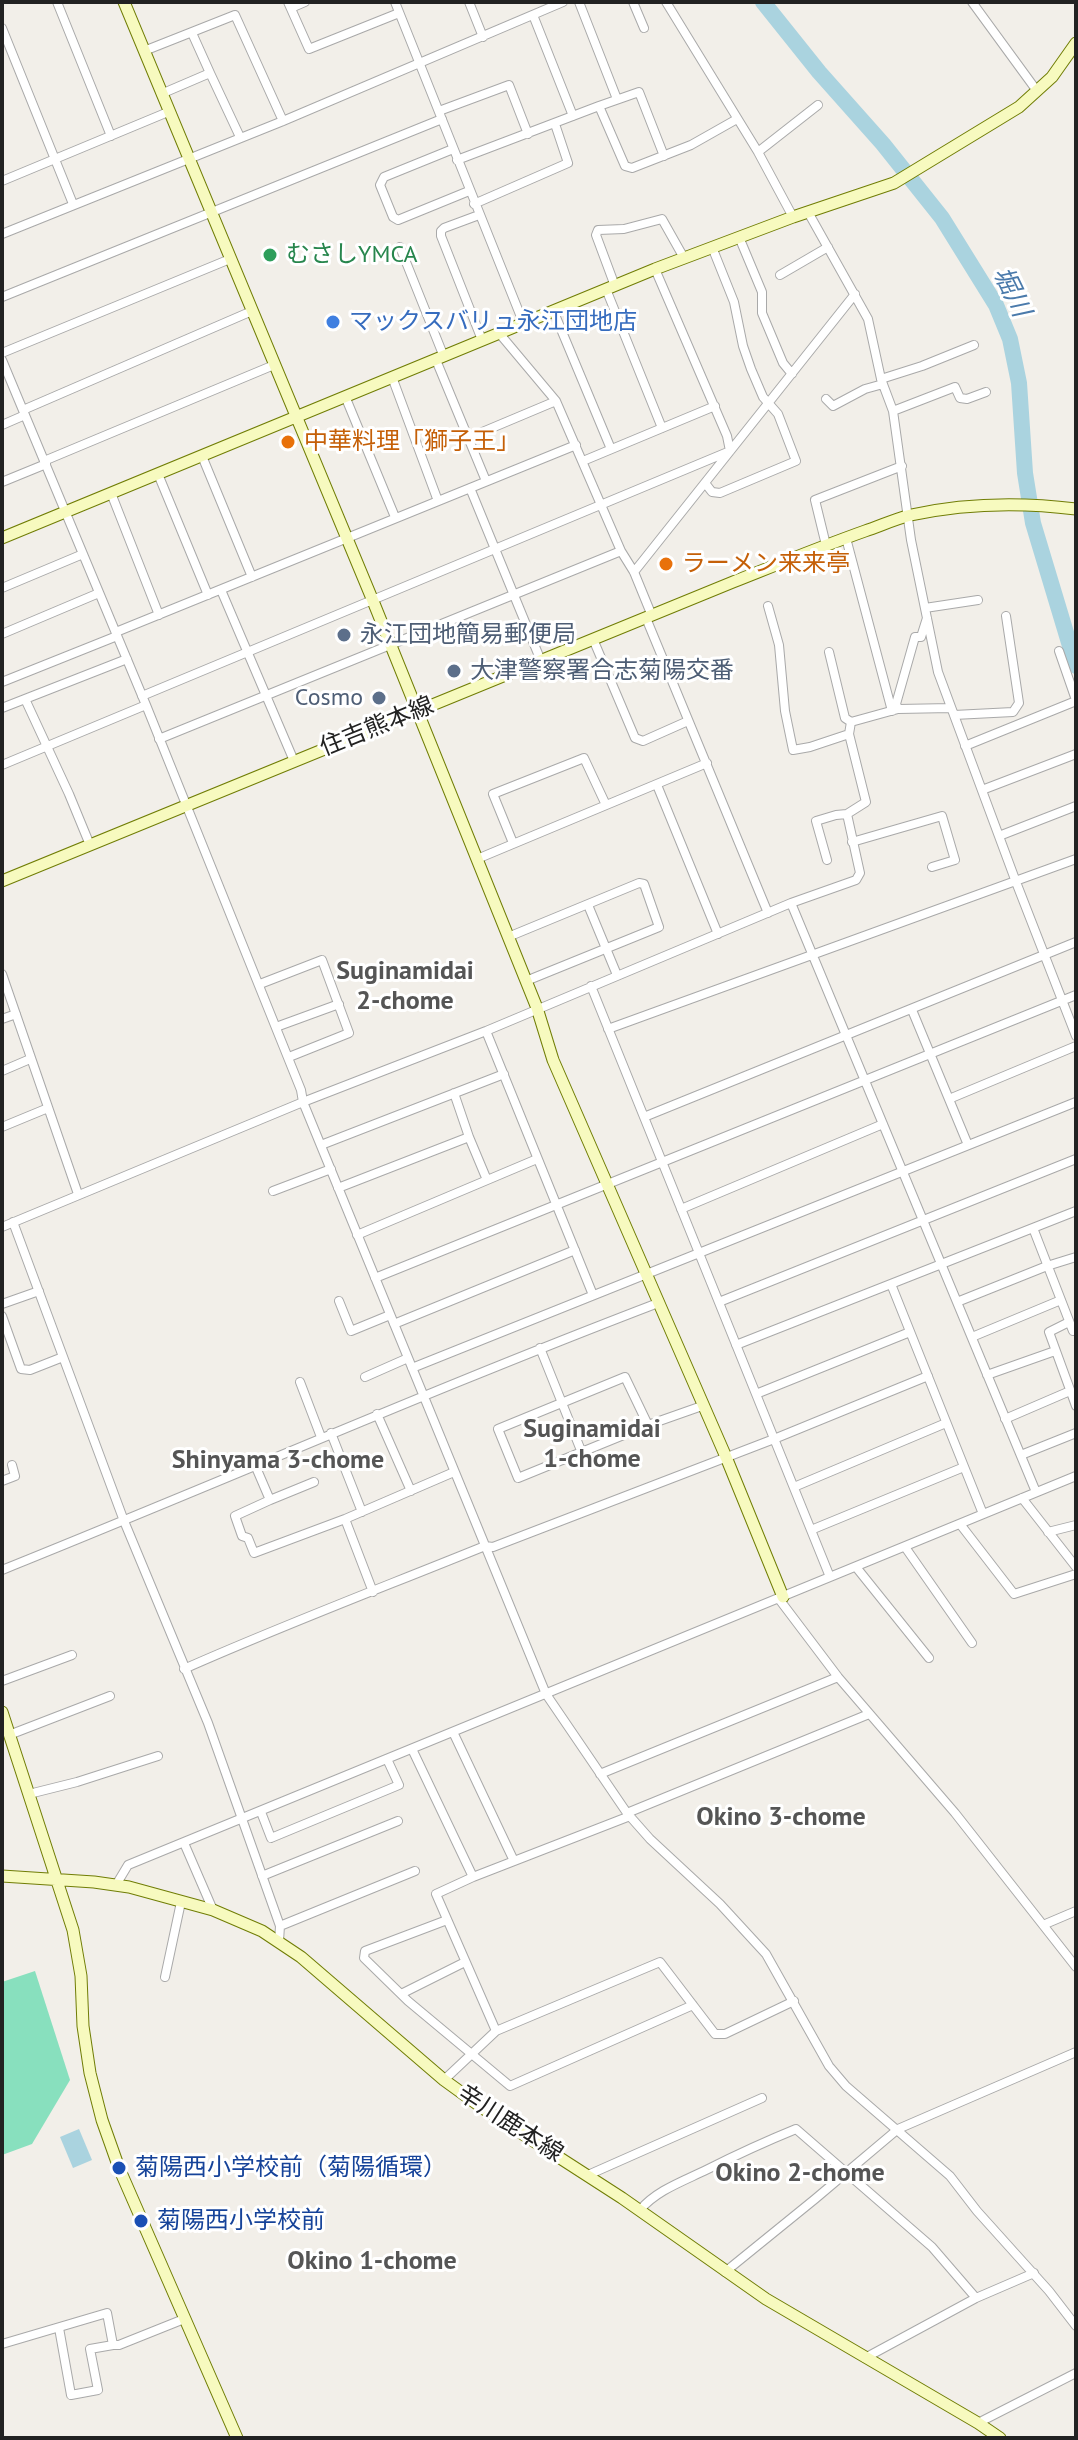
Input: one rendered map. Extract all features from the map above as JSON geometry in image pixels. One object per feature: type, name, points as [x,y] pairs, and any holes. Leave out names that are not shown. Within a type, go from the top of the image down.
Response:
[{"type":"street","points":[[57,2],[111,136]]},
{"type":"street","points":[[124,2],[373,601],[537,1008],[553,1060],[726,1457],[781,1598],[838,1677],[955,1813],[1076,1967]]},
{"type":"street","points":[[305,2],[289,5],[309,49],[399,13]]},
{"type":"street","points":[[395,2],[523,322]]},
{"type":"street","points":[[469,2],[483,37]]},
{"type":"street","points":[[2,234],[283,121],[563,2]]},
{"type":"street","points":[[579,2],[617,99]]},
{"type":"street","points":[[633,2],[644,28]]},
{"type":"street","points":[[666,2],[758,152],[793,217]]},
{"type":"street","points":[[972,2],[1037,91]]},
{"type":"street","points":[[144,51],[235,15],[283,121]]},
{"type":"street","points":[[533,15],[573,116]]},
{"type":"street","points":[[2,28],[73,204]]},
{"type":"street","points":[[192,33],[240,137]]},
{"type":"street","points":[[2,538],[655,269],[905,178],[1019,107],[1052,77],[1076,43]]},
{"type":"street","points":[[161,94],[210,73]]},
{"type":"street","points":[[2,297],[211,214],[509,85],[528,134]]},
{"type":"street","points":[[457,160],[636,92],[641,95],[664,156]]},
{"type":"street","points":[[758,152],[818,105]]},
{"type":"street","points":[[599,106],[625,166],[632,168],[691,145],[737,119]]},
{"type":"street","points":[[2,181],[168,112]]},
{"type":"street","points":[[474,204],[568,163],[555,124]]},
{"type":"street","points":[[453,149],[384,177],[380,185],[393,217],[398,220],[469,191]]},
{"type":"street","points":[[808,212],[868,319],[882,381],[893,411],[908,516],[938,672],[1076,1036]]},
{"type":"street","points":[[479,215],[444,228],[441,236],[482,340]]},
{"type":"street","points":[[662,428],[610,288],[596,235],[598,230],[624,229],[662,219],[684,258]]},
{"type":"street","points":[[739,237],[762,292],[762,313],[783,363],[792,374]]},
{"type":"street","points":[[400,247],[486,481]]},
{"type":"street","points":[[705,483],[712,492],[720,493],[796,461],[778,414],[763,397],[751,369],[734,302],[712,247]]},
{"type":"street","points":[[780,275],[828,247]]},
{"type":"street","points":[[2,353],[230,259]]},
{"type":"street","points":[[655,269],[715,406],[730,451]]},
{"type":"street","points":[[634,572],[855,294]]},
{"type":"street","points":[[553,310],[611,449]]},
{"type":"street","points":[[2,425],[24,412],[252,311]]},
{"type":"street","points":[[499,333],[556,401],[621,551],[634,572],[688,721],[768,913]]},
{"type":"street","points":[[826,399],[833,406],[882,381],[974,345]]},
{"type":"street","points":[[3,365],[260,984],[303,1102],[546,1694],[629,1815],[766,1954],[829,2066],[846,2086],[950,2176],[1076,2326]]},
{"type":"street","points":[[2,482],[274,365]]},
{"type":"street","points":[[392,377],[438,501]]},
{"type":"street","points":[[893,411],[955,387],[960,398],[967,399],[986,392]]},
{"type":"street","points":[[345,396],[395,517]]},
{"type":"street","points":[[468,438],[556,401]]},
{"type":"street","points":[[583,461],[715,406]]},
{"type":"street","points":[[2,682],[395,517],[576,445]]},
{"type":"street","points":[[2,765],[247,652],[730,451]]},
{"type":"street","points":[[202,456],[252,577]]},
{"type":"street","points":[[826,545],[815,500],[902,466]]},
{"type":"street","points":[[158,474],[208,595]]},
{"type":"street","points":[[470,488],[541,661]]},
{"type":"street","points":[[111,493],[159,615]]},
{"type":"street","name":"住吉熊本線","points":[[2,881],[826,545],[908,516],[953,508],[1014,503],[1075,509]]},
{"type":"street","points":[[846,538],[895,710]]},
{"type":"street","points":[[159,739],[621,551]]},
{"type":"street","points":[[2,588],[83,554]]},
{"type":"street","points":[[221,590],[294,761]]},
{"type":"street","points":[[2,634],[99,593]]},
{"type":"street","points":[[925,608],[978,600]]},
{"type":"street","points":[[768,606],[779,645],[785,711],[793,750],[849,734]]},
{"type":"street","points":[[829,652],[840,675],[845,718],[851,722],[895,710],[1013,712],[1019,703],[1006,616]]},
{"type":"street","points":[[895,710],[915,637],[921,637],[927,618]]},
{"type":"street","points":[[593,639],[635,738],[643,741],[688,721]]},
{"type":"street","points":[[965,746],[1076,700],[1059,651]]},
{"type":"street","points":[[2,708],[127,659]]},
{"type":"street","points":[[25,699],[90,845]]},
{"type":"street","points":[[827,860],[816,821],[847,814],[866,802],[849,734],[851,722]]},
{"type":"street","points":[[982,790],[1076,754]]},
{"type":"street","points":[[513,843],[493,794],[584,758],[606,805]]},
{"type":"street","points":[[477,859],[707,763]]},
{"type":"street","points":[[657,785],[718,934]]},
{"type":"street","points":[[999,836],[1076,806]]},
{"type":"street","points":[[2,1227],[303,1102],[486,1031],[791,903],[856,880],[860,873],[847,814]]},
{"type":"street","points":[[852,842],[942,816],[955,860],[932,867]]},
{"type":"street","points":[[608,1029],[1076,859]]},
{"type":"street","points":[[508,937],[639,883],[644,884],[659,927],[526,981]]},
{"type":"street","points":[[791,903],[1036,1492]]},
{"type":"street","points":[[588,905],[617,975]]},
{"type":"street","points":[[644,1117],[1076,942]]},
{"type":"street","points":[[260,984],[322,960],[349,1033],[289,1057]]},
{"type":"street","points":[[2,974],[78,1194]]},
{"type":"street","points":[[591,986],[830,1577]]},
{"type":"street","points":[[375,1278],[1076,995]]},
{"type":"street","points":[[276,1027],[339,1004]]},
{"type":"street","points":[[912,1010],[968,1145]]},
{"type":"street","points":[[2,1019],[16,1014]]},
{"type":"street","points":[[486,1031],[593,1295]]},
{"type":"street","points":[[949,1099],[1076,1046]]},
{"type":"street","points":[[2,1071],[30,1059]]},
{"type":"street","points":[[321,1145],[504,1074]]},
{"type":"street","points":[[454,1093],[487,1180]]},
{"type":"street","points":[[412,1368],[1076,1102]]},
{"type":"street","points":[[2,1127],[48,1108]]},
{"type":"street","points":[[681,1209],[883,1124]]},
{"type":"street","points":[[338,1188],[469,1137]]},
{"type":"street","points":[[357,1235],[537,1159]]},
{"type":"street","points":[[719,1302],[1076,1159]]},
{"type":"street","points":[[273,1191],[331,1169]]},
{"type":"street","points":[[736,1345],[1076,1211]]},
{"type":"street","points":[[13,1222],[124,1521],[208,1723],[280,1926],[279,1941]]},
{"type":"street","points":[[1033,1228],[1069,1322],[1073,1331],[1076,1330]]},
{"type":"street","points":[[339,1301],[351,1331],[392,1319],[575,1250]]},
{"type":"street","points":[[957,1302],[1076,1257]]},
{"type":"street","points":[[891,1284],[983,1514]]},
{"type":"street","points":[[2,1304],[39,1291]]},
{"type":"street","points":[[972,1337],[1061,1300]]},
{"type":"street","points":[[2,1570],[423,1395],[658,1303]]},
{"type":"street","points":[[2,1316],[21,1369],[30,1370],[63,1357]]},
{"type":"street","points":[[1069,1322],[1049,1332],[1076,1406]]},
{"type":"street","points":[[756,1394],[910,1332]]},
{"type":"street","points":[[540,1348],[582,1453]]},
{"type":"street","points":[[987,1375],[1055,1351]]},
{"type":"street","points":[[365,1377],[408,1358]]},
{"type":"street","points":[[184,1669],[279,1627],[485,1546],[493,1547],[774,1439],[928,1376]]},
{"type":"street","points":[[648,1425],[625,1377],[498,1429],[518,1478],[702,1406]]},
{"type":"street","points":[[300,1382],[321,1437]]},
{"type":"street","points":[[1005,1419],[1070,1391]]},
{"type":"street","points":[[377,1414],[411,1491]]},
{"type":"street","points":[[794,1487],[946,1423]]},
{"type":"street","points":[[331,1433],[362,1512]]},
{"type":"street","points":[[1021,1455],[1076,1433]]},
{"type":"street","points":[[2,1481],[15,1476],[12,1465]]},
{"type":"street","points":[[255,1465],[270,1500]]},
{"type":"street","points":[[811,1530],[964,1467]]},
{"type":"street","points":[[314,1482],[235,1516],[242,1536],[248,1538],[254,1553],[345,1519],[454,1472]]},
{"type":"street","points":[[116,1885],[128,1865],[1076,1476]]},
{"type":"street","points":[[1022,1498],[1076,1567]]},
{"type":"street","points":[[345,1519],[373,1592]]},
{"type":"street","points":[[960,1524],[1014,1594],[1076,1574]]},
{"type":"street","points":[[1048,1532],[1076,1525]]},
{"type":"street","points":[[905,1547],[972,1643]]},
{"type":"street","points":[[856,1567],[929,1658]]},
{"type":"street","points":[[2,1681],[72,1655]]},
{"type":"street","points":[[600,1774],[838,1677]]},
{"type":"street","points":[[8,1741],[110,1696]]},
{"type":"street","points":[[2,1712],[8,1741],[29,1794],[73,1930],[81,1976],[83,2026],[102,2120],[119,2168],[237,2438]]},
{"type":"street","points":[[496,2031],[436,1894],[869,1714]]},
{"type":"street","points":[[453,1732],[514,1861]]},
{"type":"street","points":[[412,1749],[473,1877]]},
{"type":"street","points":[[29,1794],[158,1756]]},
{"type":"street","points":[[261,1812],[271,1838],[285,1833],[399,1785],[387,1759]]},
{"type":"street","points":[[262,1876],[398,1821]]},
{"type":"street","points":[[184,1843],[213,1910]]},
{"type":"street","points":[[280,1926],[415,1871]]},
{"type":"street","name":"辛川鹿本線","points":[[2,1876],[116,1885],[213,1910],[279,1941],[444,2080],[510,2126],[640,2210],[766,2299],[1000,2438]]},
{"type":"street","points":[[165,1977],[181,1902]]},
{"type":"street","points":[[1043,1925],[1076,1911]]},
{"type":"street","points":[[447,1920],[365,1951],[364,1958],[401,1994],[510,2086],[693,2005]]},
{"type":"street","points":[[401,1994],[465,1962]]},
{"type":"street","points":[[444,2080],[496,2031],[660,1962],[715,2034],[725,2034],[794,2001]]},
{"type":"street","points":[[725,2272],[898,2129],[1076,2052]]},
{"type":"street","points":[[588,2175],[762,2098]]},
{"type":"street","points":[[640,2210],[649,2199],[676,2184],[796,2129],[932,2247],[976,2298]]},
{"type":"street","points":[[865,2358],[976,2298],[1034,2273]]},
{"type":"street","points":[[2,2344],[107,2313],[113,2345]]},
{"type":"street","points":[[59,2328],[71,2395],[98,2390],[90,2349],[119,2345],[184,2319]]},
{"type":"street","points":[[978,2423],[1076,2373]]},
{"type":"green space","points":[[35,1971],[70,2080],[32,2144],[2,2155],[2,1982]]},
{"type":"water","points":[[79,2129],[92,2160],[73,2168],[60,2137]]},
{"type":"waterway","name":"堀川","points":[[763,2],[942,218],[996,305],[1010,339],[1019,383],[1025,473],[1033,523],[1076,666]]},
{"type":"place","name":"むさしYMCA","points":[[270,255]]},
{"type":"place","name":"マックスバリュ永江団地店","points":[[333,322]]},
{"type":"place","name":"中華料理「獅子王」","points":[[288,442]]},
{"type":"place","name":"ラーメン来来亭","points":[[666,564]]},
{"type":"place","name":"永江団地簡易郵便局","points":[[344,635]]},
{"type":"place","name":"大津警察署合志菊陽交番","points":[[454,671]]},
{"type":"place","name":"Cosmo","points":[[379,698]]},
{"type":"place","name":"菊陽西小学校前（菊陽循環）","points":[[119,2168]]},
{"type":"place","name":"菊陽西小学校前","points":[[141,2221]]},
{"type":"district","name":"Suginamidai 2-chome","points":[[405,987]]},
{"type":"district","name":"Suginamidai 1-chome","points":[[592,1445]]},
{"type":"district","name":"Shinyama 3-chome","points":[[278,1461]]},
{"type":"district","name":"Okino 3-chome","points":[[781,1818]]},
{"type":"district","name":"Okino 2-chome","points":[[800,2174]]},
{"type":"district","name":"Okino 1-chome","points":[[372,2262]]}]
